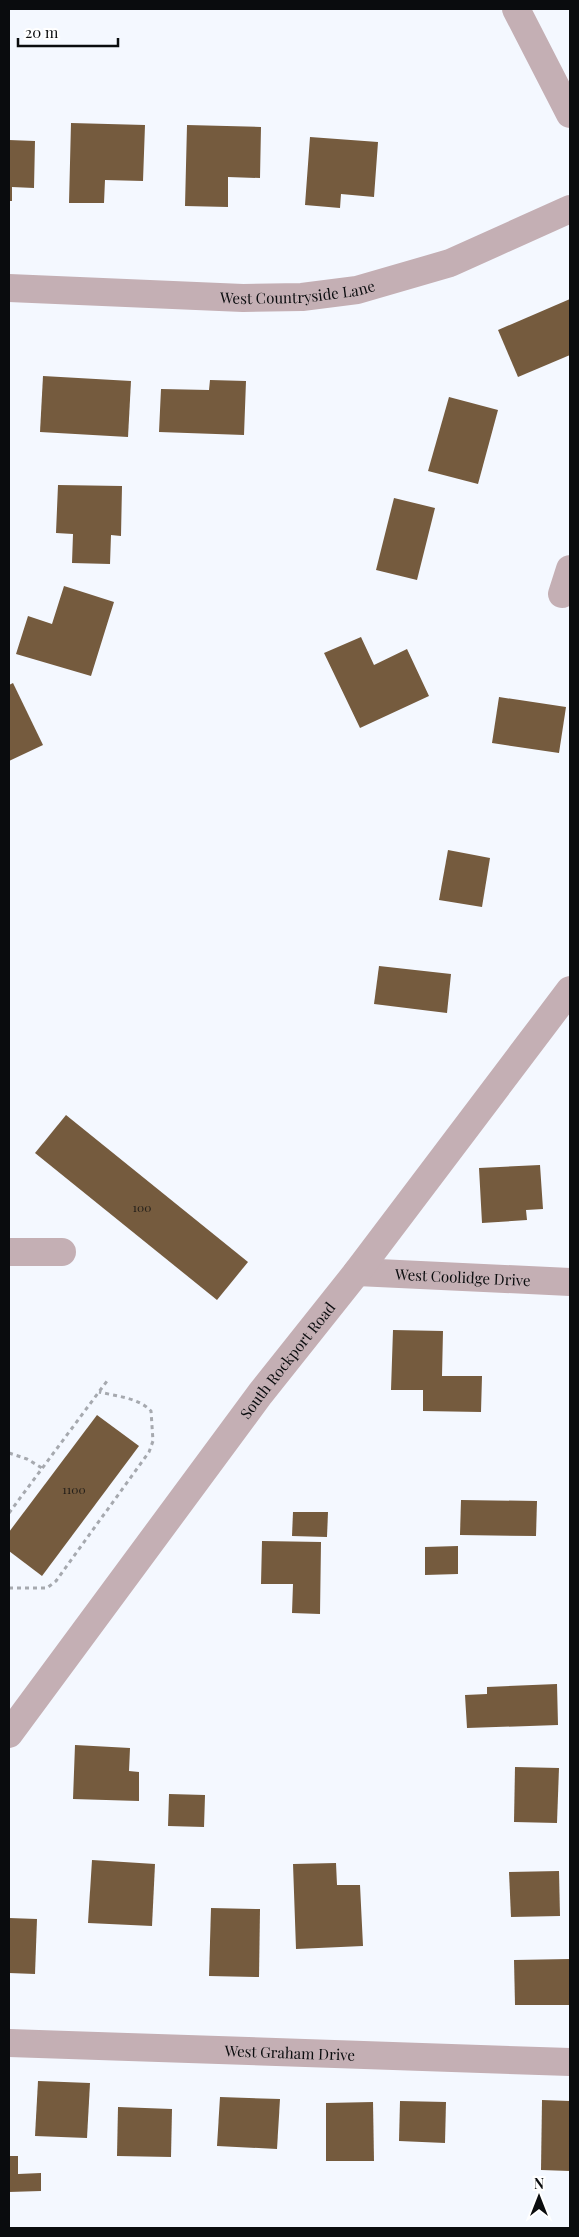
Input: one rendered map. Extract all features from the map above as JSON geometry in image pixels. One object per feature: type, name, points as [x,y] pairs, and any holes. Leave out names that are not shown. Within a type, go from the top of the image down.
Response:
[{"type":"street","points":[[516,9],[570,114]]},
{"type":"street","name":"West Countryside Lane","points":[[9,288],[243,298],[302,297],[357,290],[450,264],[570,209]]},
{"type":"street","name":"South Rockport Road","points":[[9,1734],[260,1394],[357,1272],[570,990]]},
{"type":"street","points":[[9,1252],[62,1252]]},
{"type":"street","name":"West Coolidge Drive","points":[[357,1272],[570,1282]]},
{"type":"street","name":"West Graham Drive","points":[[9,2043],[570,2062]]},
{"type":"path","points":[[9,1513],[107,1381]]},
{"type":"path","points":[[9,1588],[46,1588],[56,1582],[149,1452],[153,1441],[152,1411],[147,1406],[131,1399],[99,1392]]},
{"type":"path","points":[[9,1453],[27,1459],[42,1468]]},
{"type":"building","points":[[71,123],[145,125],[143,181],[105,180],[104,203],[69,203]]},
{"type":"building","points":[[187,125],[261,127],[260,178],[228,177],[228,207],[185,206]]},
{"type":"building","points":[[310,137],[378,142],[374,197],[341,194],[340,208],[305,205]]},
{"type":"building","points":[[9,140],[35,141],[34,188],[12,187],[12,201],[9,201]]},
{"type":"building","points":[[570,299],[570,355],[518,377],[498,330]]},
{"type":"building","points":[[43,376],[131,381],[128,437],[40,432]]},
{"type":"building","points":[[210,380],[246,381],[244,435],[159,432],[161,389],[209,390]]},
{"type":"building","points":[[449,397],[498,410],[478,484],[428,471]]},
{"type":"building","points":[[58,485],[122,486],[121,536],[111,535],[110,564],[72,563],[73,534],[56,533]]},
{"type":"building","points":[[394,498],[435,508],[417,580],[376,570]]},
{"type":"building","points":[[64,586],[114,602],[91,676],[16,654],[28,616],[52,624]]},
{"type":"building","points":[[361,637],[374,665],[407,649],[429,696],[360,728],[324,653]]},
{"type":"building","points":[[13,683],[43,745],[9,761],[9,685]]},
{"type":"building","points":[[499,697],[566,707],[559,753],[492,743]]},
{"type":"building","points":[[448,850],[490,858],[482,907],[439,900]]},
{"type":"building","points":[[379,966],[451,974],[447,1013],[374,1004]]},
{"type":"building","points":[[66,1115],[248,1262],[217,1300],[35,1153]]},
{"type":"building","points":[[540,1165],[543,1209],[526,1210],[527,1220],[482,1223],[479,1168]]},
{"type":"building","points":[[393,1330],[443,1331],[442,1376],[482,1376],[481,1412],[423,1411],[423,1390],[391,1390]]},
{"type":"building","points":[[97,1415],[139,1446],[42,1576],[9,1551],[9,1532]]},
{"type":"building","points":[[461,1500],[537,1501],[536,1536],[460,1535]]},
{"type":"building","points":[[293,1512],[328,1512],[327,1537],[292,1536]]},
{"type":"building","points":[[262,1541],[321,1542],[320,1614],[292,1613],[293,1584],[261,1584]]},
{"type":"building","points":[[458,1546],[458,1574],[425,1575],[425,1547]]},
{"type":"building","points":[[557,1684],[558,1725],[467,1728],[465,1695],[487,1694],[487,1687]]},
{"type":"building","points":[[75,1745],[130,1748],[129,1771],[139,1772],[139,1801],[73,1799]]},
{"type":"building","points":[[515,1767],[559,1768],[557,1823],[514,1822]]},
{"type":"building","points":[[169,1794],[205,1795],[204,1827],[168,1826]]},
{"type":"building","points":[[92,1860],[155,1864],[152,1926],[88,1923]]},
{"type":"building","points":[[336,1863],[337,1885],[360,1885],[363,1946],[296,1949],[293,1864]]},
{"type":"building","points":[[559,1871],[560,1916],[511,1917],[509,1872]]},
{"type":"building","points":[[211,1908],[260,1909],[259,1977],[209,1976]]},
{"type":"building","points":[[9,1918],[37,1919],[35,1974],[9,1973]]},
{"type":"building","points":[[570,1959],[570,2005],[515,2005],[514,1960]]},
{"type":"building","points":[[38,2081],[90,2083],[87,2138],[35,2136]]},
{"type":"building","points":[[220,2097],[280,2099],[277,2149],[217,2146]]},
{"type":"building","points":[[542,2100],[570,2101],[570,2171],[541,2170]]},
{"type":"building","points":[[400,2101],[446,2102],[445,2143],[399,2141]]},
{"type":"building","points":[[373,2102],[374,2161],[326,2161],[326,2103]]},
{"type":"building","points":[[118,2107],[172,2109],[171,2157],[117,2156]]},
{"type":"building","points":[[9,2156],[18,2156],[18,2174],[41,2173],[41,2191],[9,2192]]}]
